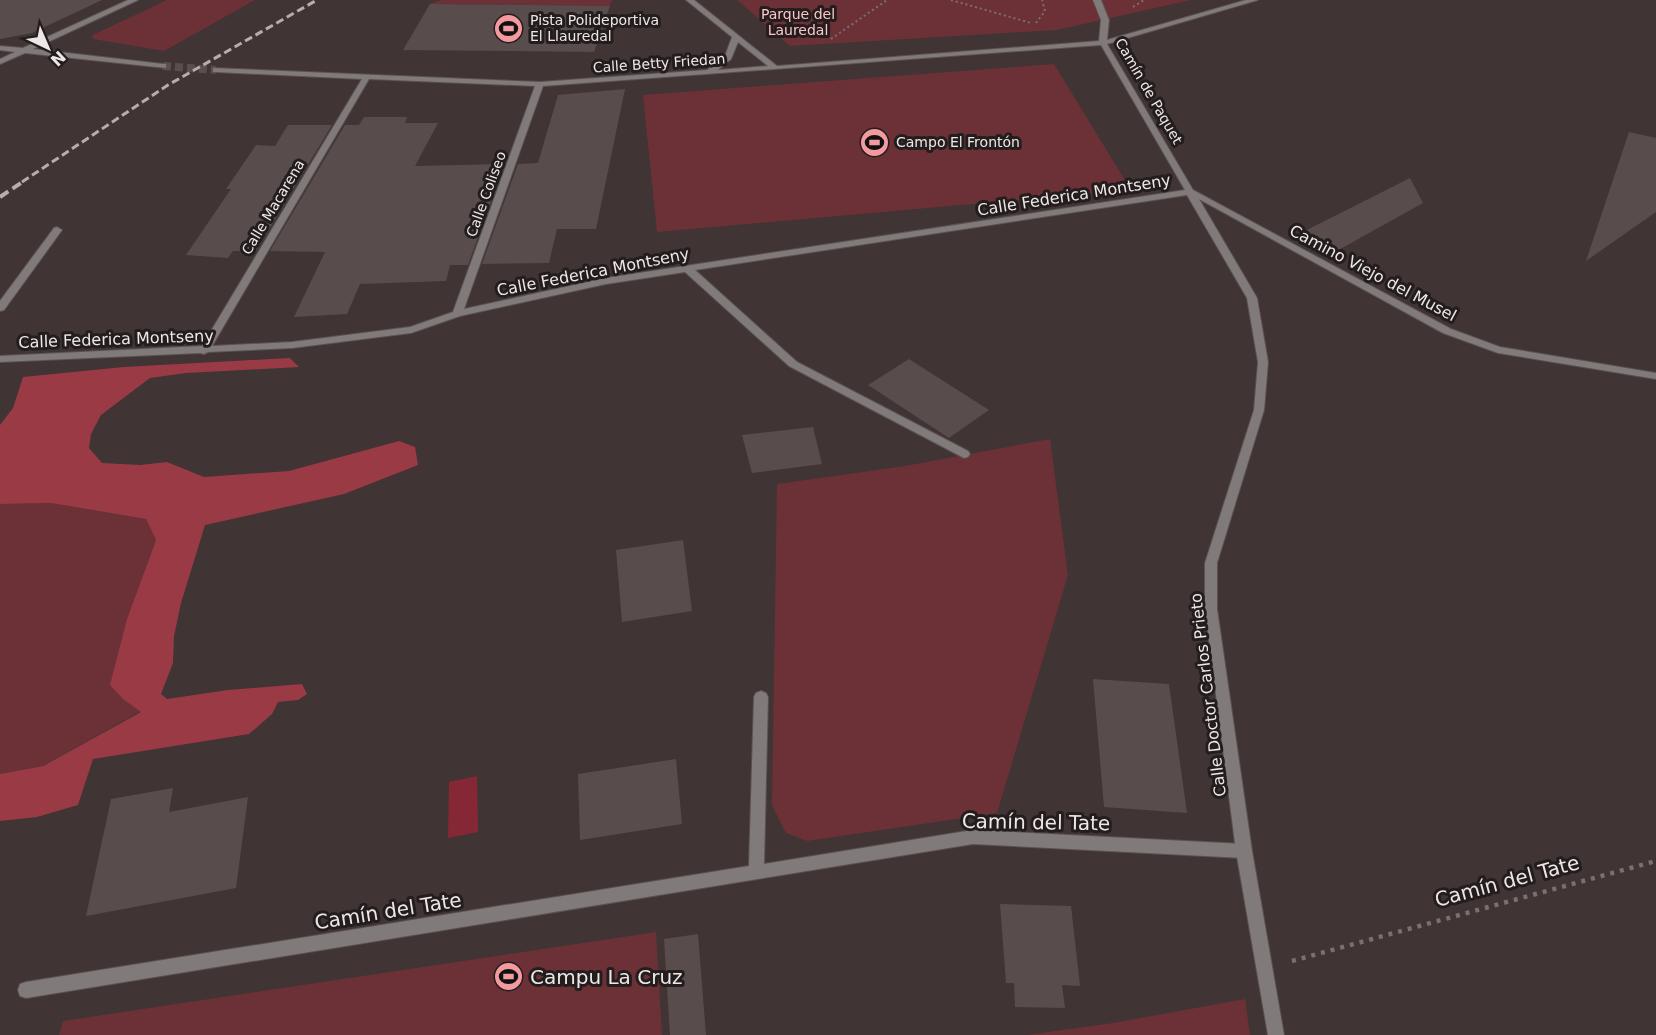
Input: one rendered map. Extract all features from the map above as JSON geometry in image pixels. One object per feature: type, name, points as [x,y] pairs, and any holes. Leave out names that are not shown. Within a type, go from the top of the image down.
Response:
[{"type":"street","points":[[0,62],[134,0]]},
{"type":"street","points":[[690,0],[775,68]]},
{"type":"street","name":"Camín de Paquet","points":[[1097,0],[1105,20],[1103,43],[1191,192]]},
{"type":"street","name":"Calle Betty Friedan","points":[[216,69],[366,78],[540,84],[1103,43],[1254,0]]},
{"type":"street","points":[[704,73],[723,65],[730,56],[736,37]]},
{"type":"street","points":[[0,48],[163,66]]},
{"type":"street","name":"Calle Macarena","points":[[204,351],[366,78]]},
{"type":"street","name":"Calle Coliseo","points":[[457,314],[540,84]]},
{"type":"street","name":"Calle Federica Montseny","points":[[0,359],[292,345],[411,330],[457,314],[606,281],[1191,192]]},
{"type":"street","name":"Camino Viejo del Musel","points":[[1191,192],[1446,331],[1498,350],[1656,376]]},
{"type":"street","name":"Calle Doctor Carlos Prieto","points":[[1191,192],[1252,298],[1263,363],[1259,410],[1211,563],[1211,609],[1244,851],[1276,1035]]},
{"type":"street","points":[[0,308],[57,230]]},
{"type":"street","points":[[688,269],[793,364],[964,454]]},
{"type":"street","points":[[756,873],[761,697]]},
{"type":"street","name":"Camín del Tate","points":[[26,990],[974,837],[1244,851]]},
{"type":"path","points":[[822,45],[887,0]]},
{"type":"path","points":[[951,0],[1035,24]]},
{"type":"path","name":"Camín del Tate","points":[[1264,969],[1656,861]]},
{"type":"green space","points":[[167,0],[255,0],[164,51],[93,39],[92,36],[97,33]]},
{"type":"green space","points":[[441,0],[612,0],[610,6],[430,4]]},
{"type":"green space","name":"Parque del Lauredal","points":[[737,0],[1191,0],[1057,30],[790,46]]},
{"type":"green space","name":"Campo El Frontón","points":[[1054,64],[1131,190],[657,232],[643,95]]},
{"type":"green space","points":[[1050,439],[1068,575],[997,813],[807,841],[786,833],[772,805],[777,484],[905,466]]},
{"type":"green space","points":[[51,503],[146,519],[156,540],[127,619],[122,643],[123,699],[141,711],[42,766],[0,774],[0,504]]},
{"type":"green space","name":"Campu La Cruz","points":[[656,932],[662,1035],[59,1035],[63,1021]]},
{"type":"green space","points":[[1245,999],[1250,1035],[1027,1035],[1113,1023]]},
{"type":"shaded area","points":[[290,358],[299,367],[186,373],[150,378],[101,415],[91,434],[89,448],[102,463],[140,465],[167,462],[204,477],[289,471],[399,441],[415,447],[418,465],[344,494],[205,525],[181,603],[174,636],[173,663],[161,694],[167,699],[228,690],[302,684],[307,694],[298,700],[278,702],[272,714],[249,734],[93,759],[78,805],[37,817],[0,821],[0,774],[43,766],[141,712],[123,699],[110,685],[127,619],[156,540],[146,519],[51,503],[0,504],[0,425],[13,408],[23,377],[124,367]]},
{"type":"shaded area","points":[[477,776],[478,832],[448,838],[449,782]]},
{"type":"building","points":[[0,0],[102,0],[32,33],[0,39]]},
{"type":"building","name":"Pista Polideportiva El Llauredal","points":[[430,4],[610,6],[594,52],[403,50]]},
{"type":"building","points":[[625,89],[596,229],[557,229],[549,263],[482,264],[518,164],[538,163],[558,95]]},
{"type":"building","points":[[364,117],[407,117],[405,123],[438,123],[415,166],[504,164],[468,265],[450,265],[446,281],[360,284],[347,314],[294,317],[325,252],[270,251],[345,125],[359,125]]},
{"type":"building","points":[[288,125],[332,125],[256,251],[233,251],[228,258],[186,255],[231,189],[226,189],[256,145],[275,146]]},
{"type":"building","points":[[1629,132],[1656,138],[1656,212],[1586,261]]},
{"type":"building","points":[[1410,178],[1423,203],[1326,257],[1291,238]]},
{"type":"building","points":[[909,359],[989,410],[949,438],[868,385]]},
{"type":"building","points":[[813,427],[822,464],[752,473],[742,435]]},
{"type":"building","points":[[683,540],[692,611],[622,622],[616,550]]},
{"type":"building","points":[[1093,679],[1169,684],[1187,813],[1104,807]]},
{"type":"building","points":[[676,759],[682,824],[580,840],[578,774]]},
{"type":"building","points":[[173,788],[169,812],[248,797],[236,888],[86,916],[111,799]]},
{"type":"building","points":[[1000,904],[1071,906],[1080,986],[1062,985],[1065,1008],[1015,1007],[1014,983],[1006,983]]},
{"type":"building","points":[[698,934],[706,1035],[670,1035],[664,939]]},
{"type":"tunnel","points":[[163,66],[216,70]]},
{"type":"railway","points":[[22,182],[168,85],[317,0]]},
{"type":"railway","points":[[0,197],[24,181]]},
{"type":"place","name":"Pista Polideportiva El Llauredal","points":[[509,28]]},
{"type":"place","name":"Campo El Frontón","points":[[875,142]]},
{"type":"place","name":"Campu La Cruz","points":[[509,977]]}]
